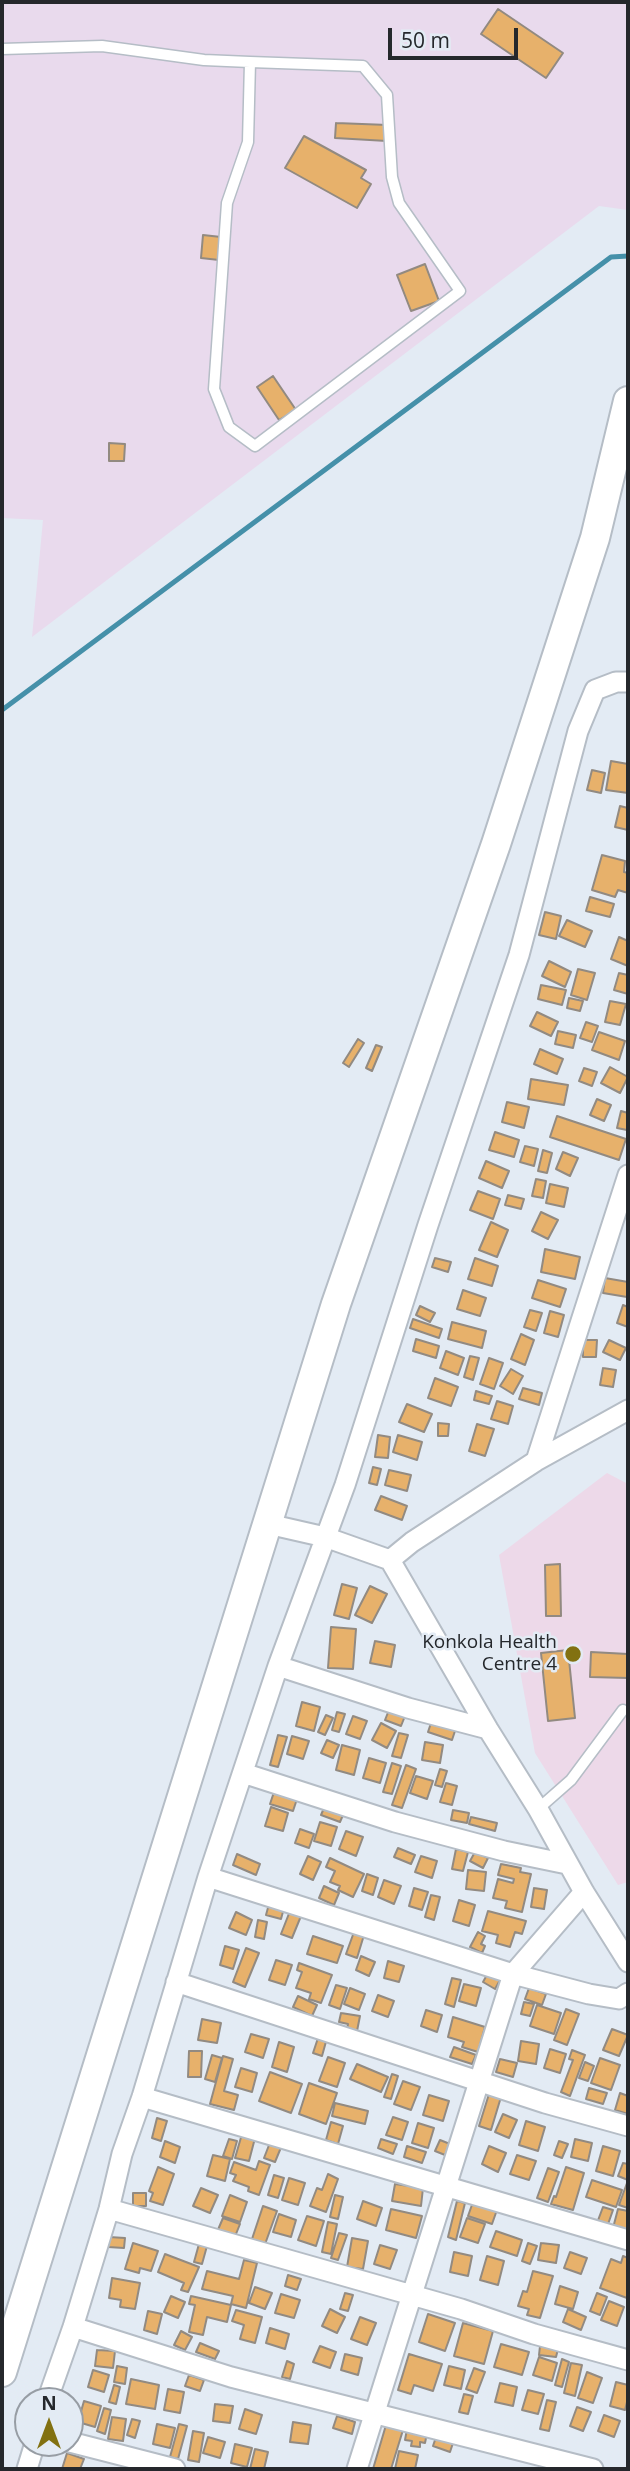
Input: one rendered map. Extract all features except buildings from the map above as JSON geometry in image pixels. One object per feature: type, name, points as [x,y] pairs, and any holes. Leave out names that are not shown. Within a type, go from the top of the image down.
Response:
[{"type":"street","points":[[2,2372],[336,1304],[496,844],[590,552],[628,401]]},
{"type":"street","points":[[52,2387],[73,2327],[109,2209],[122,2154],[142,2097],[208,1877],[278,1666],[345,1485],[428,1225],[519,955],[578,731],[595,690],[616,682],[628,682]]},
{"type":"street","points":[[536,1461],[628,1175]]},
{"type":"street","points":[[390,1560],[412,1542],[536,1461],[628,1410]]},
{"type":"street","points":[[268,1524],[325,1537],[390,1560],[488,1729],[538,1809],[567,1864],[628,1962]]},
{"type":"street","points":[[278,1666],[408,1708],[488,1729]]},
{"type":"street","points":[[243,1773],[396,1822],[504,1851],[567,1864]]},
{"type":"street","points":[[208,1877],[513,1974],[619,1999],[628,1993]]},
{"type":"street","points":[[356,2469],[513,1974],[584,1892]]},
{"type":"street","points":[[176,1982],[545,2103],[628,2126]]},
{"type":"street","points":[[142,2097],[628,2240]]},
{"type":"street","points":[[109,2209],[461,2309],[534,2334],[628,2360]]},
{"type":"street","points":[[73,2327],[231,2377],[593,2469]]},
{"type":"street","points":[[84,2446],[175,2469]]},
{"type":"lane","points":[[2,49],[102,46],[204,60],[363,66],[387,95],[392,177],[399,203],[460,291],[255,446],[229,426],[214,389],[227,204],[248,142],[250,62]]},
{"type":"lane","points":[[538,1809],[572,1780],[623,1710]]},
{"type":"shaded area","points":[[2,2],[628,2],[628,210],[599,206],[32,637],[43,520],[2,518]]},
{"type":"shaded area","name":"Konkola Health Centre 4","points":[[607,1473],[628,1484],[628,1882],[618,1885],[535,1753],[499,1555]]},
{"type":"waterway","points":[[2,710],[611,257],[628,256]]},
{"type":"place","name":"Konkola Health Centre 4","points":[[573,1654]]}]
